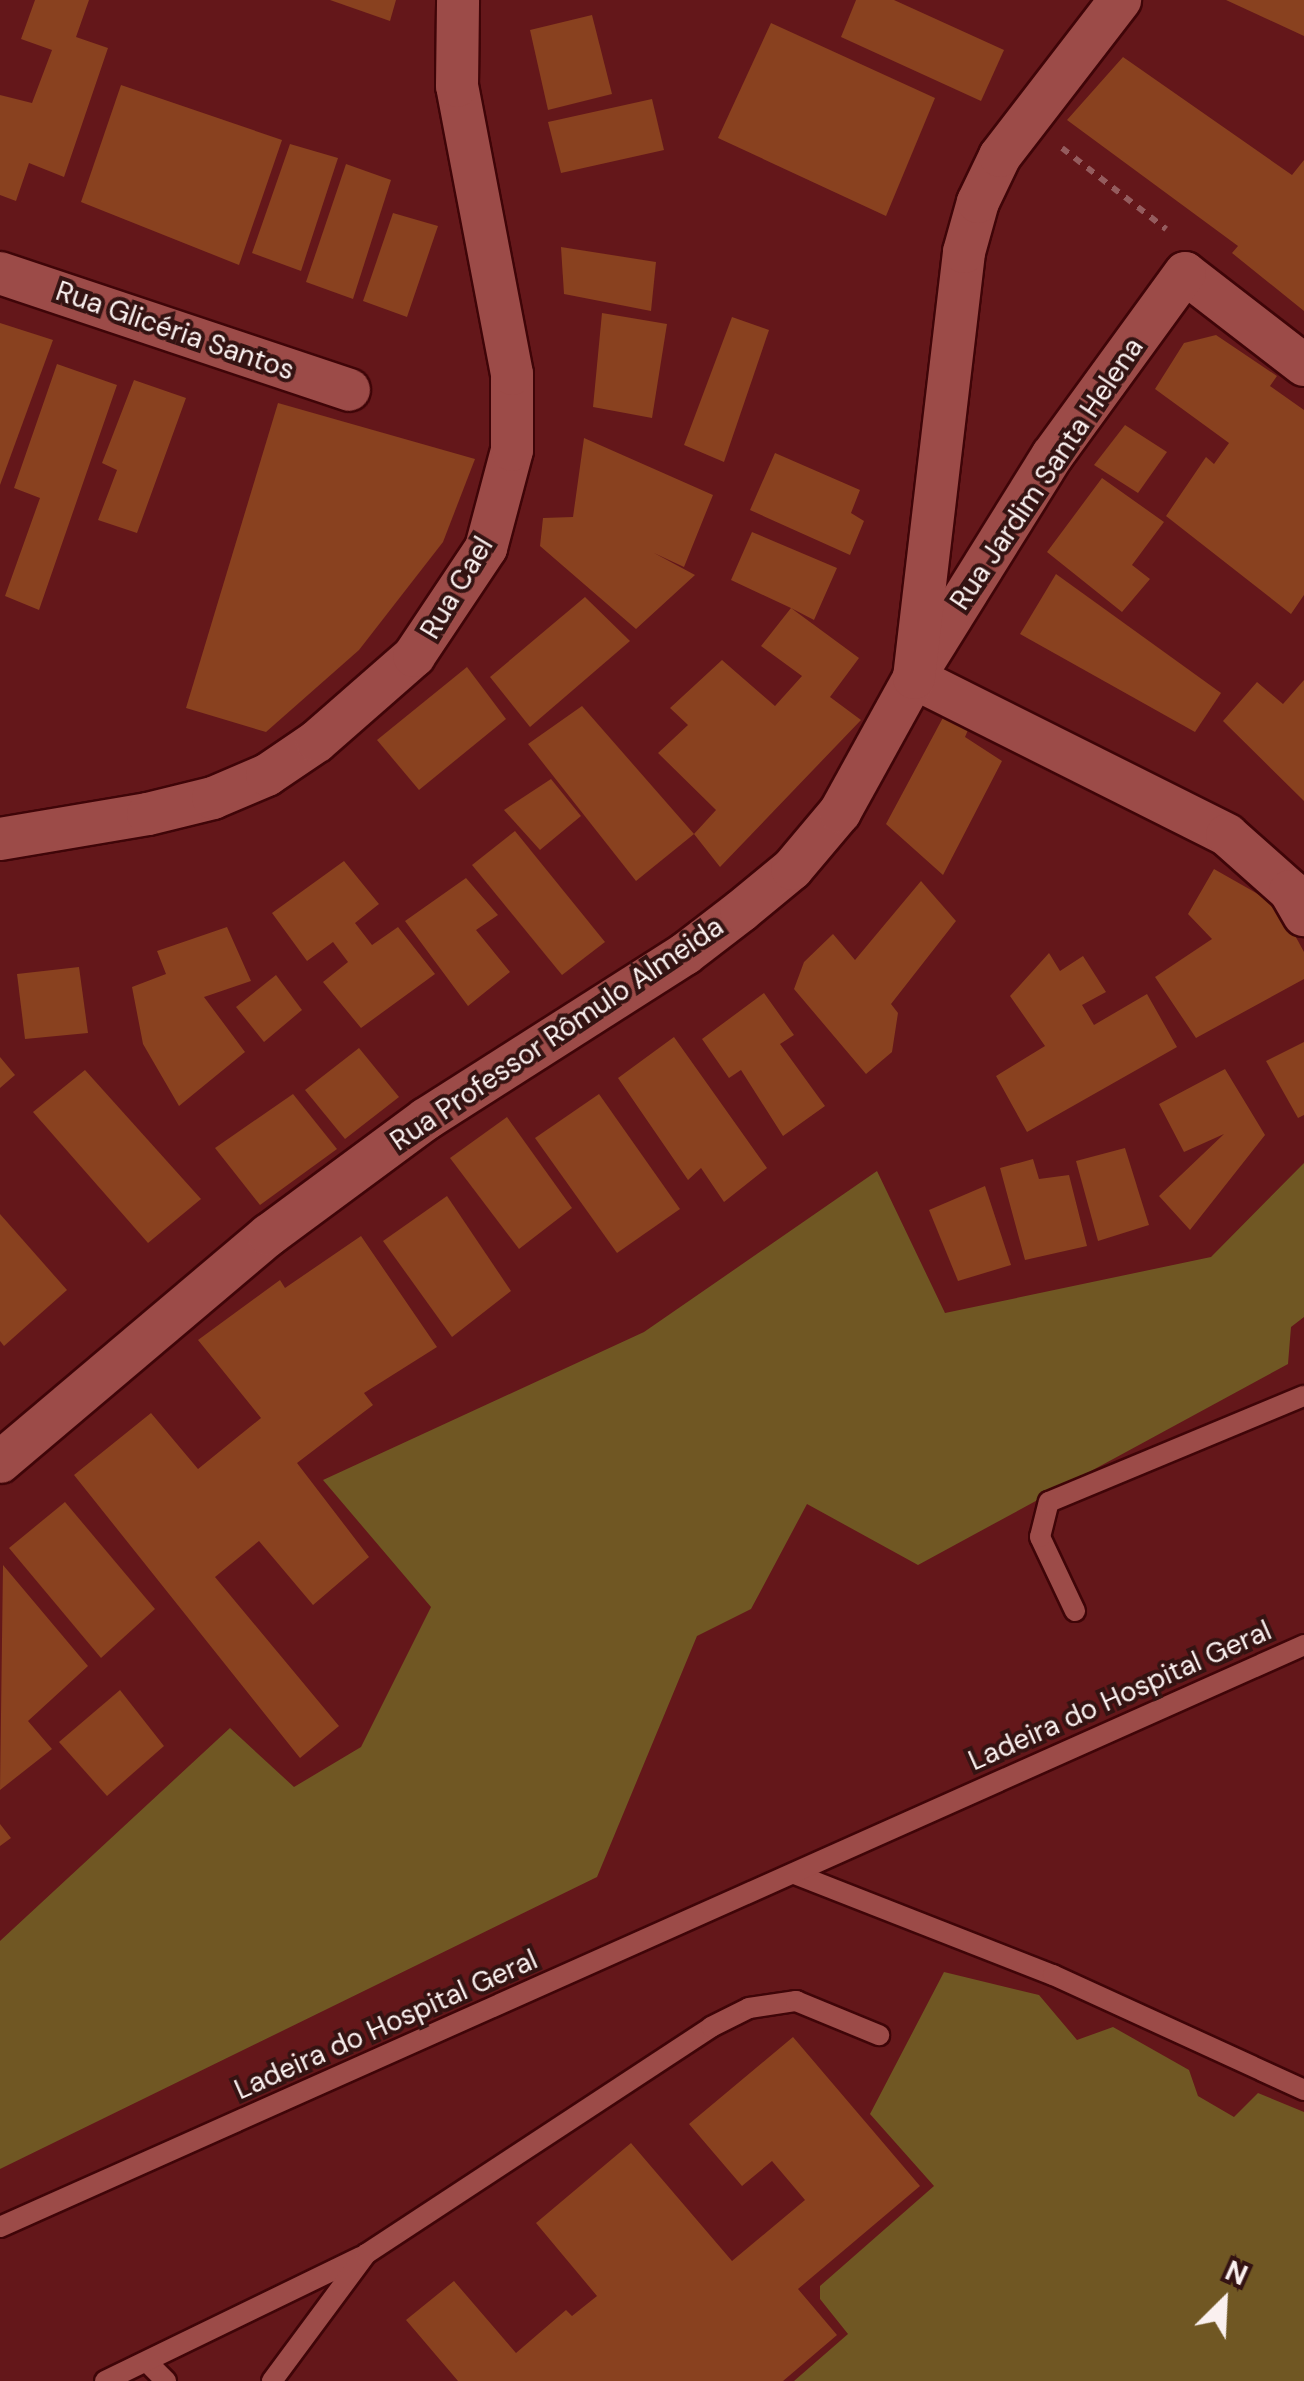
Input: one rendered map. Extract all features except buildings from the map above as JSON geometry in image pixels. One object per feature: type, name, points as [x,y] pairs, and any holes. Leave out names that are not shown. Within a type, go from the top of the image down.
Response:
[{"type":"street","name":"Rua Cael","points":[[0,840],[197,802],[267,775],[318,741],[414,656],[486,548],[512,450],[512,374],[504,309],[456,86],[458,0]]},
{"type":"street","name":"Rua Professor Rômulo Almeida","points":[[0,1462],[269,1235],[426,1119],[686,954],[792,869],[840,812],[914,678],[964,252],[978,202],[1025,120],[1120,0]]},
{"type":"street","name":"Rua Glicéria Santos","points":[[0,273],[349,390]]},
{"type":"street","points":[[1184,273],[1304,365]]},
{"type":"street","name":"Rua Jardim Santa Helena","points":[[914,678],[1052,456],[1184,273]]},
{"type":"street","points":[[914,678],[1199,818],[1259,859],[1304,914]]},
{"type":"lane","points":[[1075,1611],[1040,1536],[1049,1502],[1304,1396]]},
{"type":"lane","name":"Ladeira do Hospital Geral","points":[[0,2227],[1304,1645]]},
{"type":"lane","points":[[795,1874],[1053,1975],[1304,2090]]},
{"type":"lane","points":[[104,2381],[366,2254],[749,2008],[796,2001],[879,2036]]},
{"type":"lane","points":[[272,2381],[366,2254]]},
{"type":"lane","points":[[148,2362],[166,2381]]},
{"type":"path","points":[[1025,120],[1174,235],[1184,273]]},
{"type":"shaded area","points":[[1304,1163],[1304,1317],[1291,1327],[1288,1364],[918,1565],[807,1504],[751,1609],[697,1636],[597,1877],[0,2169],[0,1941],[230,1728],[294,1787],[361,1747],[431,1607],[323,1480],[644,1332],[877,1171],[945,1313],[1211,1257]]},
{"type":"shaded area","points":[[944,1972],[1039,1995],[1077,2040],[1113,2027],[1189,2070],[1198,2096],[1234,2117],[1258,2093],[1304,2112],[1304,2381],[794,2381],[848,2334],[820,2299],[820,2286],[934,2186],[870,2114]]}]
